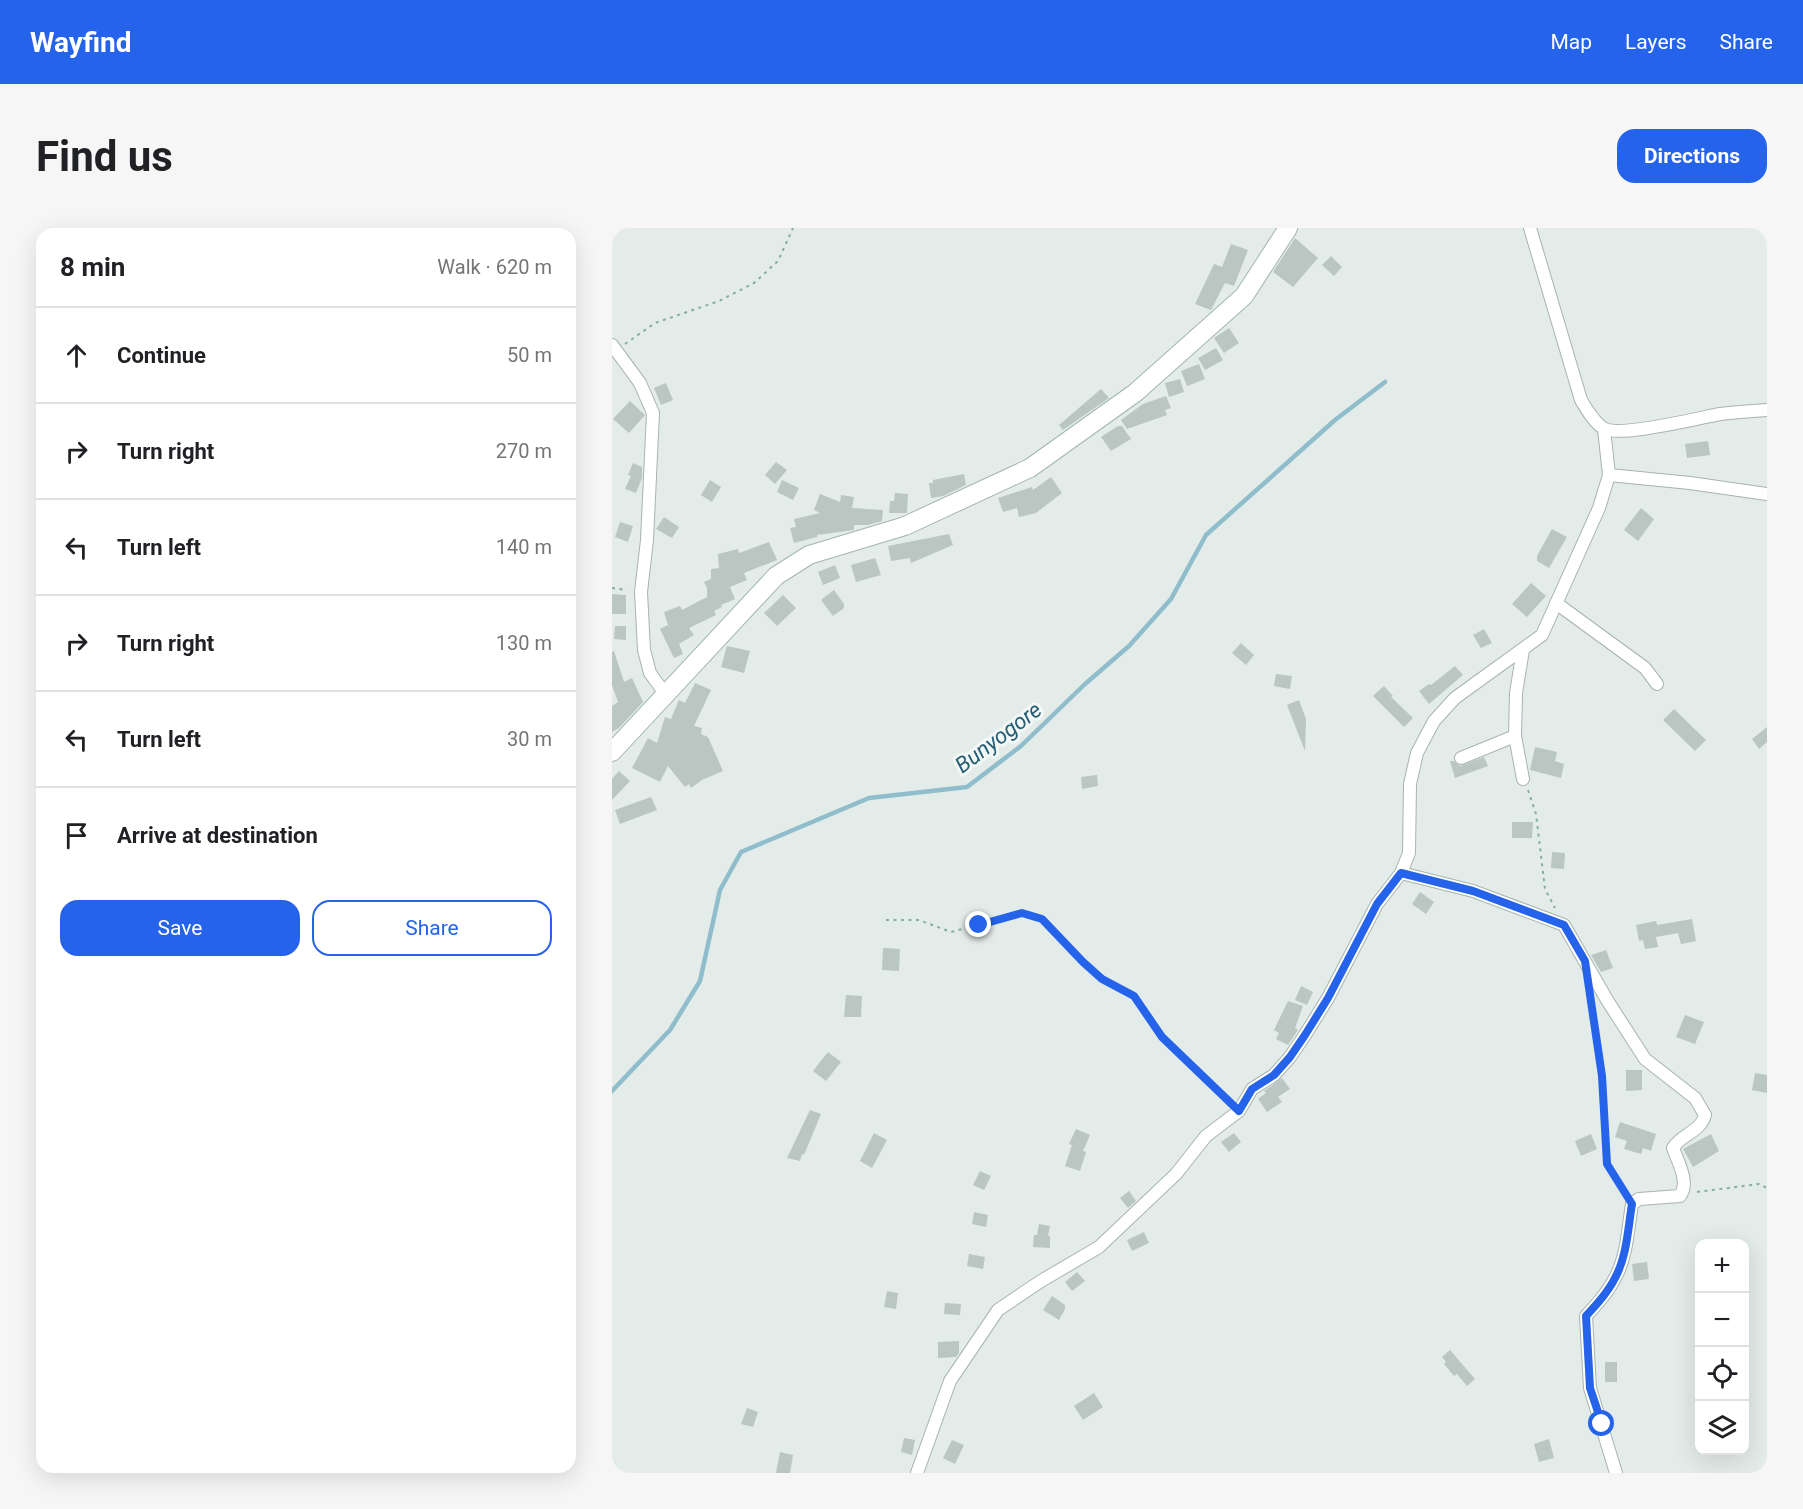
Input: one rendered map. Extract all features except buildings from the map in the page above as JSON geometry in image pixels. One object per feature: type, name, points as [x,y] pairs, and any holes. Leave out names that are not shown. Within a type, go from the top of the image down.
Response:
[{"type":"main road","points":[[612,752],[776,576],[809,555],[905,526],[1030,468],[1135,393],[1244,296],[1288,228]]},
{"type":"street","points":[[1530,228],[1581,400],[1590,415],[1604,429],[1617,432],[1675,424],[1720,414],[1767,411]]},
{"type":"street","points":[[614,348],[640,383],[653,413],[647,540],[641,592],[644,650],[650,673],[666,695]]},
{"type":"street","points":[[917,1473],[950,1381],[998,1310],[1041,1281],[1099,1247],[1176,1174],[1206,1136],[1239,1111],[1252,1089],[1274,1075],[1300,1042],[1328,998],[1377,904],[1401,873],[1409,853],[1410,784],[1417,753],[1434,721],[1455,698],[1542,635],[1599,508],[1609,476],[1604,429]]},
{"type":"street","points":[[1609,476],[1690,483],[1767,494]]},
{"type":"street","points":[[1556,603],[1645,668],[1657,684]]},
{"type":"street","points":[[1523,650],[1516,693],[1515,736],[1523,779]]},
{"type":"street","points":[[1461,758],[1515,736]]},
{"type":"street","points":[[1401,873],[1473,891],[1564,925],[1607,1000],[1645,1059],[1695,1098],[1705,1115],[1695,1130],[1676,1143],[1673,1148],[1684,1180],[1682,1194],[1639,1199],[1632,1204],[1625,1251],[1616,1278],[1586,1316],[1590,1388],[1616,1473]]},
{"type":"path","points":[[614,348],[655,323],[719,301],[754,283],[778,261],[792,228]]},
{"type":"path","points":[[612,588],[641,592]]},
{"type":"path","points":[[1523,779],[1536,814],[1545,889],[1564,925]]},
{"type":"path","points":[[886,920],[919,920],[951,932],[1022,913],[1042,919],[1102,979],[1134,996],[1162,1037],[1239,1111]]},
{"type":"path","points":[[1590,994],[1602,1076],[1607,1164],[1632,1204]]},
{"type":"path","points":[[1682,1194],[1759,1184],[1767,1188]]},
{"type":"waterway","name":"Bunyogore","points":[[612,1091],[670,1030],[700,981],[720,890],[741,852],[869,798],[967,787],[1021,746],[1085,684],[1129,646],[1171,599],[1206,535],[1335,420],[1385,382]]},
{"type":"route","points":[[979,925],[1022,913],[1042,919],[1102,979],[1134,996],[1162,1037],[1239,1111],[1252,1089],[1274,1075],[1305,1035],[1328,998],[1377,904],[1401,873],[1473,891],[1564,925],[1585,961],[1602,1076],[1607,1164],[1632,1204],[1625,1251],[1616,1278],[1586,1316],[1590,1388],[1602,1424]]}]
